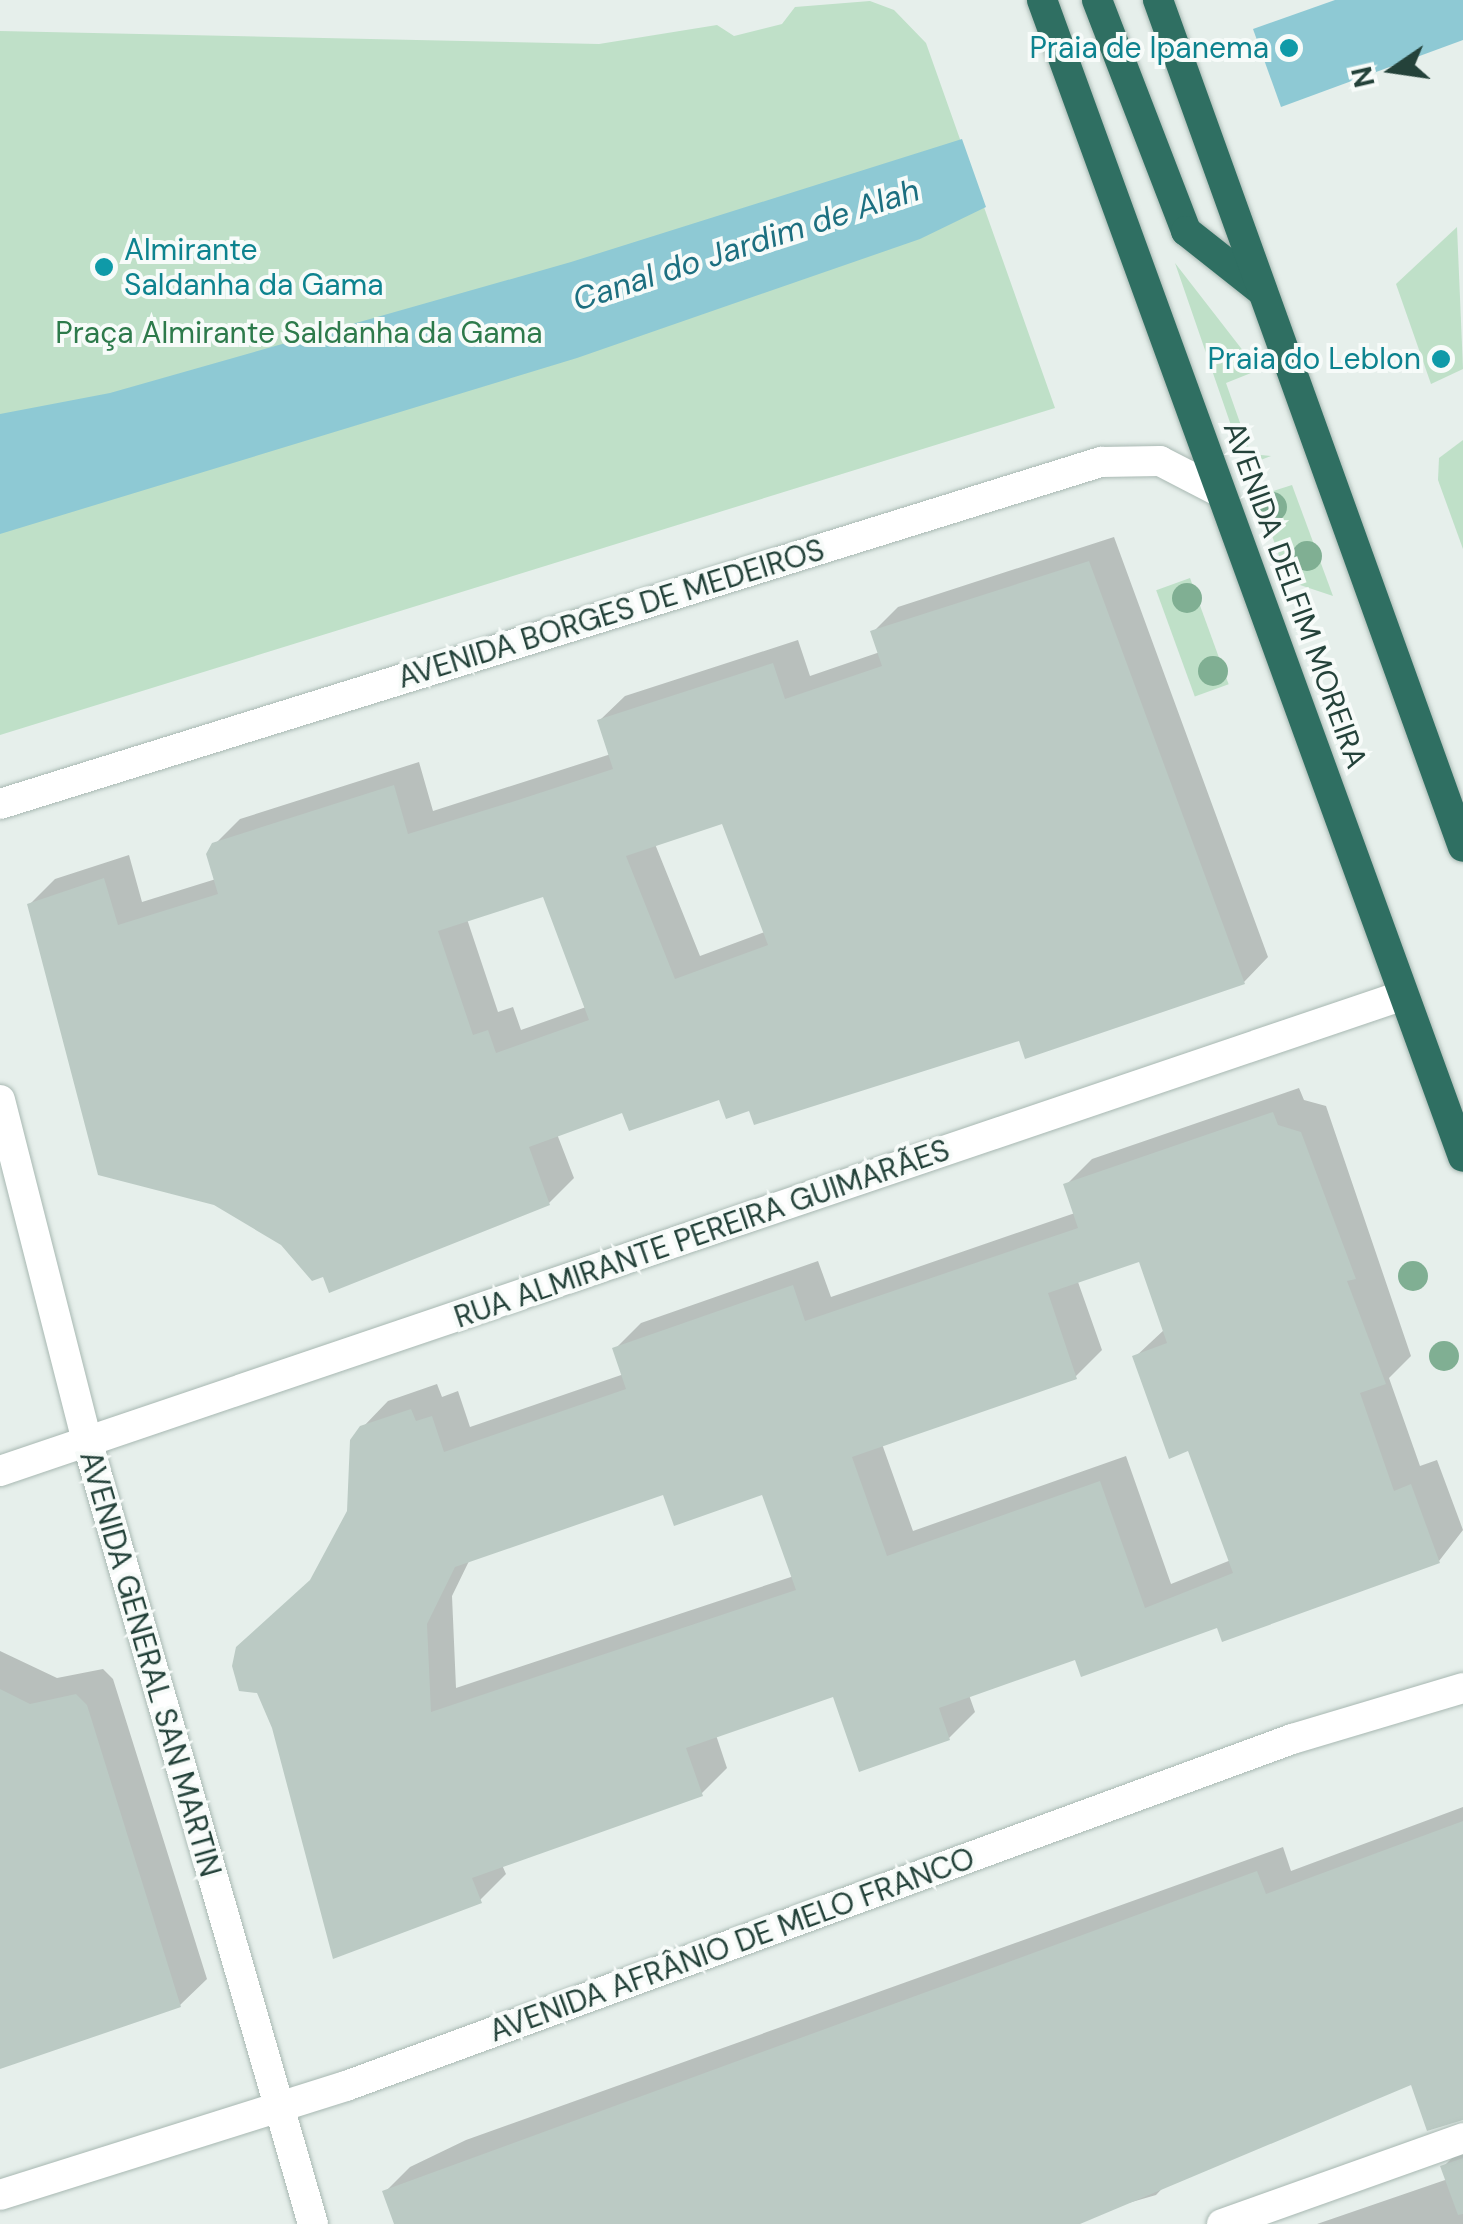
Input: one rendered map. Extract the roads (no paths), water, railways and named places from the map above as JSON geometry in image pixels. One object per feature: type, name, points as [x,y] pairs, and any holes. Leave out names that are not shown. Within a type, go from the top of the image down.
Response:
[{"type":"highway","name":"AVENIDA DELFIM MOREIRA","points":[[1042,0],[1463,1157]]},
{"type":"highway","points":[[1097,0],[1186,231],[1262,292]]},
{"type":"highway","points":[[1158,0],[1463,847]]},
{"type":"street","name":"AVENIDA BORGES DE MEDEIROS","points":[[0,804],[1102,462],[1160,461],[1220,492]]},
{"type":"street","name":"RUA ALMIRANTE PEREIRA GUIMARÃES","points":[[0,1471],[1404,995]]},
{"type":"street","name":"AVENIDA GENERAL SAN MARTIN","points":[[0,1100],[87,1441],[313,2224]]},
{"type":"street","name":"AVENIDA AFRÂNIO DE MELO FRANCO","points":[[0,2195],[279,2105],[1292,1739],[1463,1688]]},
{"type":"street","points":[[1222,2224],[1463,2138]]},
{"type":"water","points":[[1335,0],[1463,0],[1463,40],[1281,107],[1253,29]]},
{"type":"water","name":"Canal do Jardim de Alah","points":[[962,139],[986,207],[920,239],[577,358],[0,534],[0,414],[110,393],[571,262]]},
{"type":"place","name":"Praia de Ipanema","points":[[1289,48]]},
{"type":"place","name":"Almirante Saldanha da Gama","points":[[104,267]]},
{"type":"place","name":"Praia do Leblon","points":[[1441,359]]},
{"type":"park label","name":"Praça Almirante Saldanha da Gama","points":[[299,333]]}]
